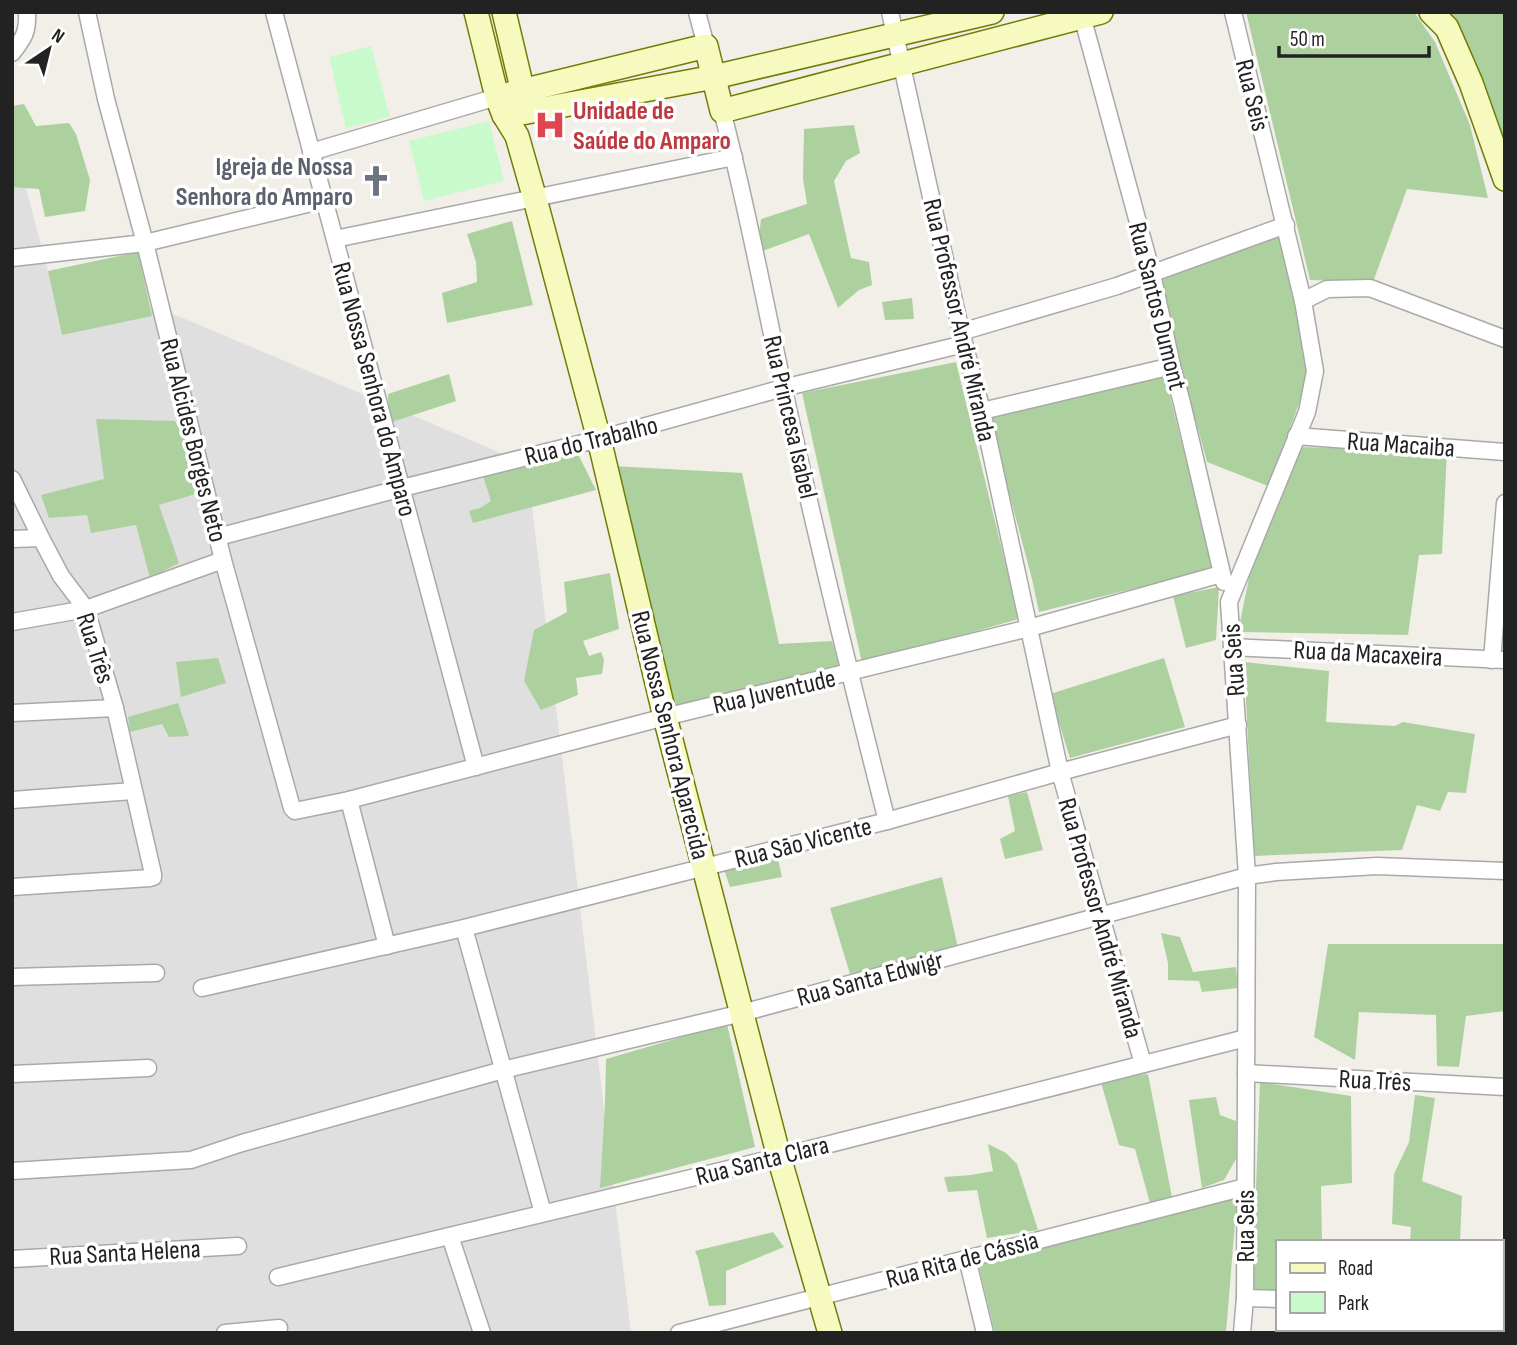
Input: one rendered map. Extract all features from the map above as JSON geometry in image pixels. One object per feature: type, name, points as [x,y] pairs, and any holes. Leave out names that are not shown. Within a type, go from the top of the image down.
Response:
[{"type":"main road","name":"Rua Nossa Senhora Aparecida","points":[[476,12],[500,106],[517,136],[535,199],[779,1157],[830,1333]]},
{"type":"main road","points":[[504,12],[525,101],[517,136]]},
{"type":"main road","points":[[500,106],[713,77],[992,12]]},
{"type":"main road","points":[[1431,12],[1447,28],[1471,83],[1505,179]]},
{"type":"main road","points":[[722,111],[1088,14]]},
{"type":"main road","points":[[525,101],[706,46]]},
{"type":"main road","name":"Rua Princesa Isabel","points":[[706,46],[722,111]]},
{"type":"street","points":[[12,53],[28,27],[27,12]]},
{"type":"street","name":"Rua Alcides Borges Neto","points":[[87,12],[106,99],[145,243],[223,560],[292,808],[295,811],[349,800]]},
{"type":"street","name":"Rua Nossa Senhora do Amparo","points":[[274,12],[476,767]]},
{"type":"street","name":"Rua Princesa Isabel","points":[[698,12],[706,46]]},
{"type":"street","name":"Rua Professor André Miranda","points":[[890,12],[963,338],[982,411],[1060,772],[1143,1064]]},
{"type":"street","name":"Rua Seis","points":[[1233,12],[1286,225],[1315,371],[1307,412],[1229,601],[1247,876],[1245,1298],[1242,1333]]},
{"type":"street","name":"Rua Santos Dumont","points":[[1088,14],[1153,274],[1172,366],[1229,601]]},
{"type":"street","points":[[311,152],[500,106]]},
{"type":"street","name":"Rua Princesa Isabel","points":[[722,111],[783,388],[887,821]]},
{"type":"street","points":[[335,239],[734,157]]},
{"type":"street","points":[[12,258],[145,243],[324,200]]},
{"type":"street","name":"Rua do Trabalho","points":[[218,537],[598,439],[963,338],[1153,274],[1286,225]]},
{"type":"street","points":[[1303,301],[1327,289],[1370,288],[1505,339]]},
{"type":"street","points":[[982,411],[1172,366]]},
{"type":"street","name":"Rua Macaiba","points":[[1296,436],[1505,452]]},
{"type":"street","name":"Rua Três","points":[[12,479],[61,576],[86,609],[115,708],[153,871],[153,877],[12,887]]},
{"type":"street","points":[[1498,660],[1505,503]]},
{"type":"street","points":[[12,539],[41,538]]},
{"type":"street","points":[[12,622],[86,609],[223,560]]},
{"type":"street","name":"Rua Juventude","points":[[349,800],[665,717],[1028,628],[1221,574]]},
{"type":"street","name":"Rua da Macaxeira","points":[[1232,647],[1498,660]]},
{"type":"street","points":[[12,713],[115,708]]},
{"type":"street","name":"Rua São Vicente","points":[[202,988],[464,928],[887,821],[1238,725]]},
{"type":"street","points":[[12,800],[133,791]]},
{"type":"street","points":[[349,800],[387,946]]},
{"type":"street","name":"Rua Santa Edwigr","points":[[12,1171],[191,1160],[503,1069],[743,1013],[1247,876],[1377,866],[1505,871]]},
{"type":"street","points":[[464,928],[543,1213]]},
{"type":"street","points":[[12,977],[156,973]]},
{"type":"street","name":"Rua Santa Clara","points":[[278,1277],[779,1157],[1246,1038]]},
{"type":"street","points":[[12,1074],[148,1068]]},
{"type":"street","name":"Rua Três","points":[[1245,1073],[1505,1087]]},
{"type":"street","name":"Rua Rita de Cássia","points":[[679,1333],[1245,1187]]},
{"type":"street","points":[[450,1236],[482,1333]]},
{"type":"street","name":"Rua Santa Helena","points":[[12,1259],[238,1246]]},
{"type":"street","points":[[967,1258],[985,1333]]},
{"type":"street","points":[[1245,1298],[1276,1299]]},
{"type":"street","points":[[225,1333],[279,1328]]},
{"type":"shaded area","points":[[12,135],[48,271],[183,318],[527,465],[631,1333],[12,1333]]},
{"type":"green space","points":[[1246,12],[1414,12],[1435,42],[1470,125],[1488,198],[1407,189],[1373,282],[1310,280]]},
{"type":"green space","points":[[1444,12],[1505,12],[1505,162]]},
{"type":"green space","points":[[371,46],[390,117],[346,128],[329,57]]},
{"type":"green space","points":[[24,104],[36,126],[69,123],[76,134],[90,180],[85,211],[45,217],[39,189],[12,187],[12,106]]},
{"type":"green space","points":[[489,121],[504,181],[424,201],[409,141]]},
{"type":"green space","points":[[854,125],[860,153],[846,161],[834,181],[851,258],[869,262],[872,285],[859,290],[838,308],[809,234],[757,253],[761,219],[807,204],[803,179],[804,129]]},
{"type":"green space","points":[[512,221],[533,305],[447,323],[442,293],[477,282],[476,262],[467,234]]},
{"type":"green space","points":[[1282,230],[1308,380],[1268,486],[1207,462],[1157,280]]},
{"type":"green space","points":[[138,252],[152,316],[62,335],[48,271]]},
{"type":"green space","points":[[912,298],[914,319],[885,320],[882,302]]},
{"type":"green space","points":[[956,362],[1019,619],[862,663],[802,393]]},
{"type":"green space","points":[[449,374],[456,401],[389,423],[388,394]]},
{"type":"green space","points":[[1165,376],[1213,569],[1039,612],[988,414]]},
{"type":"green space","points":[[96,419],[175,421],[188,447],[199,493],[159,505],[179,563],[150,578],[136,525],[91,533],[87,515],[49,518],[41,495],[104,479]]},
{"type":"green space","points":[[1300,447],[1447,451],[1442,554],[1419,555],[1408,635],[1238,632],[1251,568]]},
{"type":"green space","points":[[577,452],[596,490],[473,523],[469,511],[491,501],[482,473]]},
{"type":"green space","points":[[612,466],[742,473],[779,644],[832,641],[839,665],[674,707]]},
{"type":"green space","points":[[610,573],[619,629],[583,641],[589,656],[601,652],[604,660],[602,674],[576,678],[578,695],[541,710],[524,681],[534,630],[567,612],[564,582]]},
{"type":"green space","points":[[1219,587],[1216,640],[1186,648],[1173,596]]},
{"type":"green space","points":[[218,658],[226,683],[181,697],[176,662]]},
{"type":"green space","points":[[1164,658],[1185,727],[1070,758],[1050,694]]},
{"type":"green space","points":[[1244,662],[1329,671],[1326,722],[1395,726],[1403,722],[1475,734],[1466,793],[1448,792],[1440,811],[1417,805],[1402,850],[1254,856]]},
{"type":"green space","points":[[178,703],[189,736],[169,737],[162,724],[130,732],[128,717]]},
{"type":"green space","points":[[1027,792],[1043,850],[1005,859],[1000,839],[1015,831],[1008,796]]},
{"type":"green space","points":[[778,859],[782,877],[730,887],[723,867]]},
{"type":"green space","points":[[942,877],[958,948],[850,974],[830,908]]},
{"type":"green space","points":[[1161,933],[1180,937],[1193,972],[1236,967],[1238,988],[1202,992],[1199,981],[1168,980],[1168,963]]},
{"type":"green space","points":[[1328,944],[1505,944],[1505,1011],[1466,1016],[1459,1067],[1437,1066],[1436,1015],[1359,1012],[1355,1060],[1314,1037]]},
{"type":"green space","points":[[727,1024],[755,1147],[600,1188],[606,1059]]},
{"type":"green space","points":[[1148,1074],[1172,1197],[1150,1203],[1135,1149],[1119,1145],[1100,1079]]},
{"type":"green space","points":[[1260,1082],[1351,1096],[1352,1183],[1321,1186],[1322,1240],[1276,1240],[1276,1291],[1252,1291]]},
{"type":"green space","points":[[1415,1095],[1435,1098],[1422,1181],[1462,1196],[1460,1240],[1410,1240],[1411,1227],[1392,1224],[1394,1174],[1409,1142]]},
{"type":"green space","points":[[1216,1097],[1220,1115],[1236,1121],[1236,1159],[1224,1180],[1202,1188],[1189,1100]]},
{"type":"green space","points":[[988,1144],[1006,1153],[1017,1164],[1038,1230],[987,1238],[977,1190],[948,1192],[944,1177],[993,1171]]},
{"type":"green space","points":[[1237,1198],[1226,1333],[995,1333],[978,1263]]},
{"type":"green space","points":[[773,1232],[784,1247],[726,1271],[726,1305],[709,1306],[695,1251]]},
{"type":"place","name":"Unidade de Saúde do Amparo","points":[[550,125]]},
{"type":"place","name":"Igreja de Nossa Senhora do Amparo","points":[[376,181]]}]
